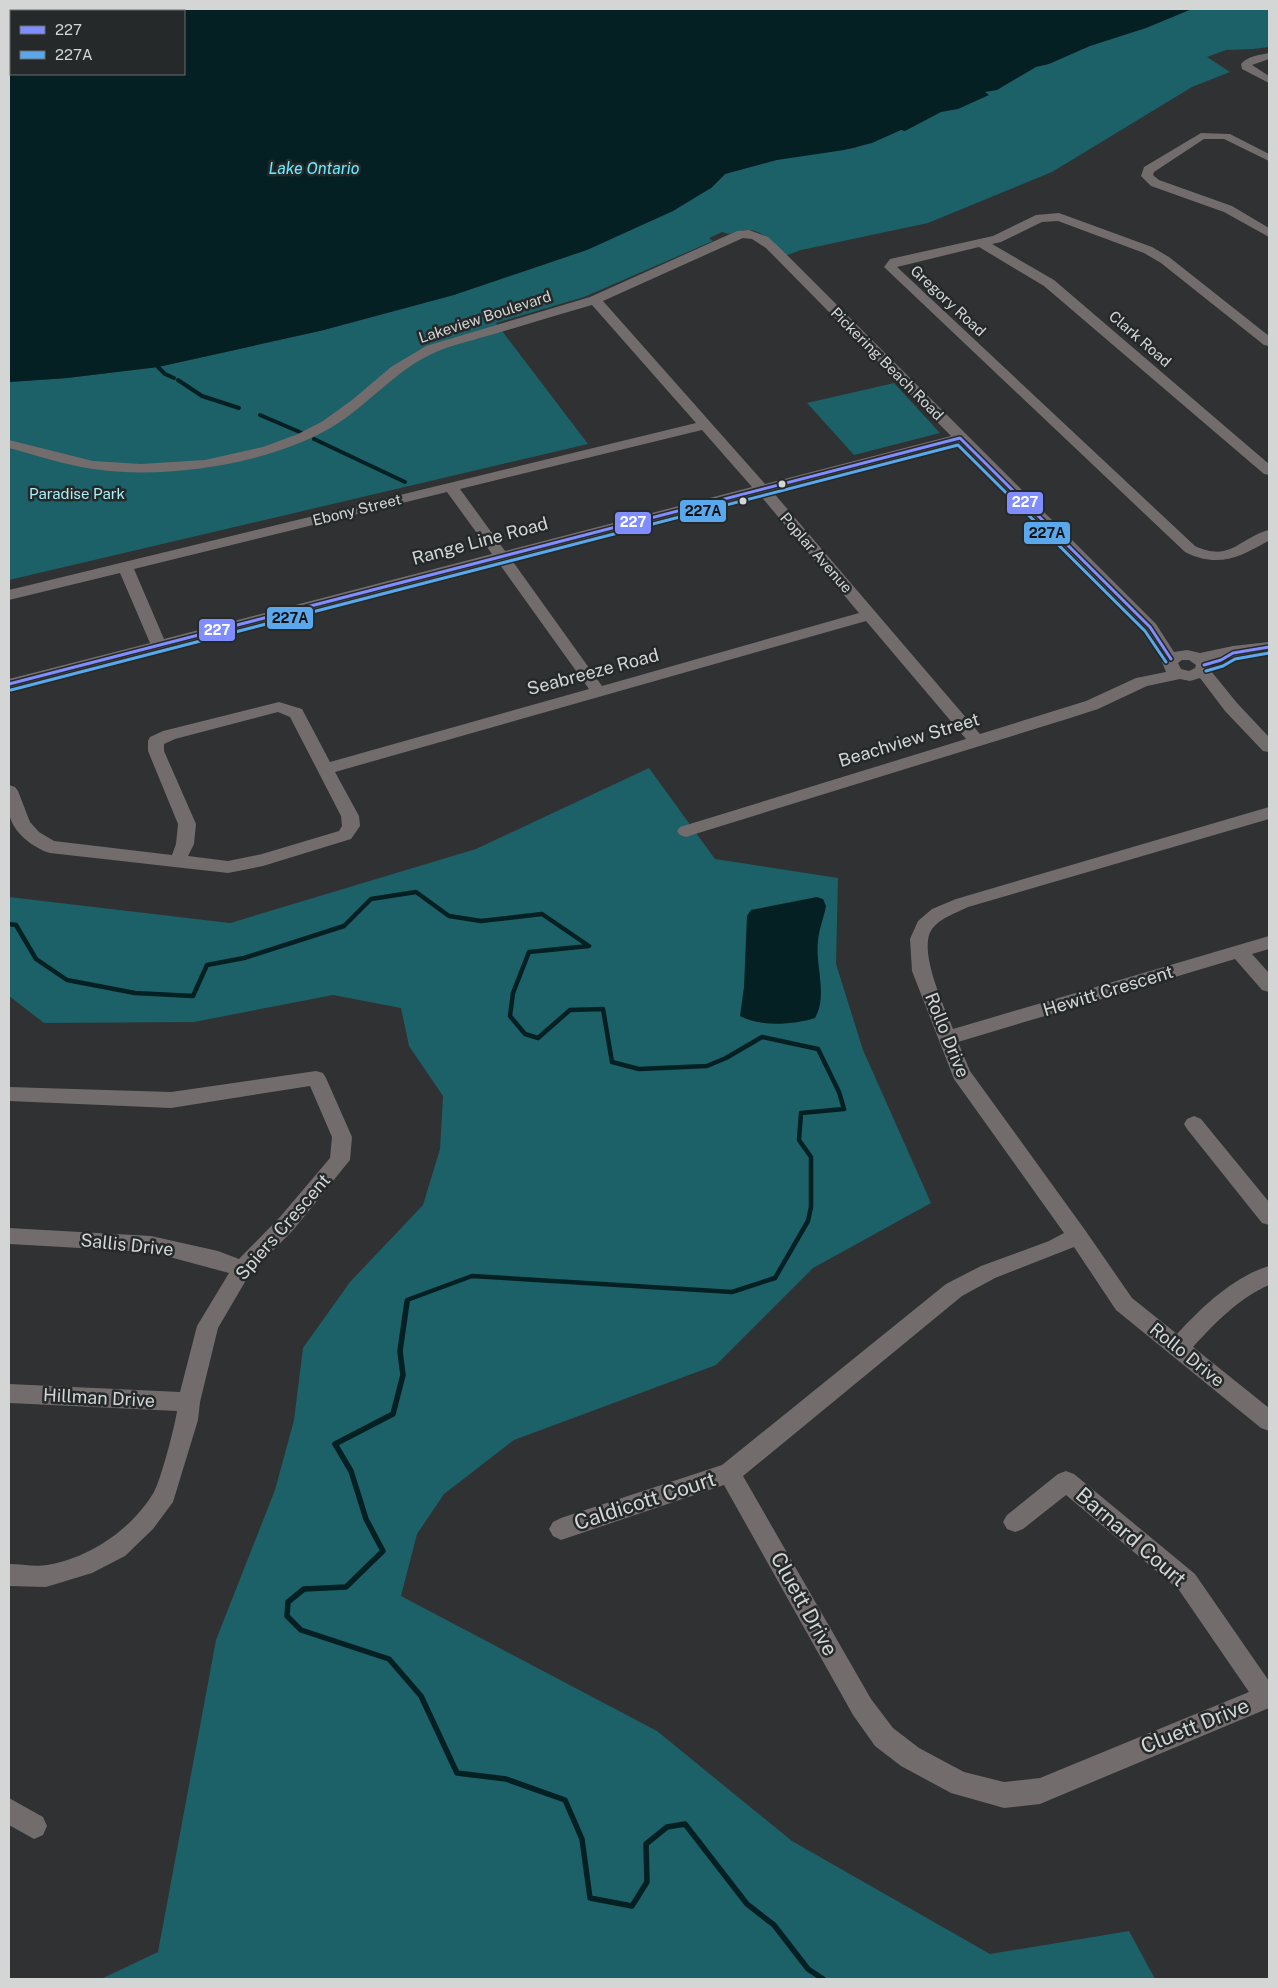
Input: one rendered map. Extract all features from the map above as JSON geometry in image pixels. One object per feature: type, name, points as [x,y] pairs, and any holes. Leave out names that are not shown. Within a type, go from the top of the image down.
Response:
[{"type":"street","points":[[1269,56],[1255,59],[1246,64],[1248,68],[1269,80]]},
{"type":"street","points":[[1269,158],[1226,136],[1201,136],[1148,170],[1147,176],[1155,183],[1235,213],[1269,233]]},
{"type":"street","name":"Gregory Road","points":[[1269,342],[1165,260],[1148,250],[1059,217],[1040,218],[997,239],[894,262],[890,267],[1190,549],[1206,556],[1227,554],[1257,542],[1269,534]]},
{"type":"street","name":"Lakeview Boulevard","points":[[9,444],[78,462],[121,468],[188,466],[239,458],[292,442],[313,432],[352,407],[401,366],[431,350],[595,300],[741,234],[748,234]]},
{"type":"street","name":"Pickering Beach Road","points":[[748,234],[759,236],[794,270],[1150,627],[1222,704],[1231,707],[1269,746]]},
{"type":"street","name":"Clark Road","points":[[981,243],[1049,283],[1269,471]]},
{"type":"street","name":"Poplar Avenue","points":[[595,300],[761,489],[976,740]]},
{"type":"street","name":"Ebony Street","points":[[9,595],[705,425]]},
{"type":"street","name":"Range Line Road","points":[[9,684],[960,438]]},
{"type":"street","points":[[451,487],[598,690]]},
{"type":"street","points":[[126,567],[159,645]]},
{"type":"street","name":"Seabreeze Road","points":[[327,769],[598,690],[710,661],[869,615]]},
{"type":"street","name":"Beachview Street","points":[[686,831],[1092,705],[1142,682],[1188,666],[1221,660],[1233,652],[1269,647]]},
{"type":"street","points":[[9,791],[23,827],[34,839],[50,847],[177,862],[228,867],[263,860],[346,835],[351,826],[350,816],[296,713],[279,707],[169,735],[156,741],[156,751],[187,824],[185,844],[177,862]]},
{"type":"street","name":"Rollo Drive","points":[[1269,813],[962,902],[938,914],[924,926],[919,939],[921,971],[961,1074],[1078,1236],[1124,1304],[1269,1421]]},
{"type":"street","name":"Hewitt Crescent","points":[[946,1038],[979,1030],[1269,942]]},
{"type":"street","points":[[1239,951],[1269,985]]},
{"type":"street","name":"Spiers Crescent","points":[[9,1094],[171,1100],[316,1078],[342,1137],[340,1160],[286,1223],[242,1269],[208,1326],[181,1444],[165,1495],[145,1522],[117,1548],[84,1565],[46,1576],[9,1575]]},
{"type":"street","points":[[1194,1124],[1269,1217]]},
{"type":"street","name":"Sallis Drive","points":[[9,1236],[151,1244],[218,1260],[242,1269]]},
{"type":"street","points":[[729,1473],[954,1290],[988,1272],[1056,1247],[1078,1236]]},
{"type":"street","points":[[1178,1349],[1192,1333],[1249,1283],[1269,1275]]},
{"type":"street","name":"Hillman Drive","points":[[9,1393],[190,1402]]},
{"type":"street","name":"Caldicott Court","points":[[561,1529],[729,1473]]},
{"type":"street","name":"Cluett Drive","points":[[729,1473],[862,1708],[884,1737],[903,1752],[960,1784],[1004,1795],[1040,1791],[1267,1697]]},
{"type":"street","name":"Barnard Court","points":[[1015,1522],[1066,1481],[1187,1582],[1267,1697]]},
{"type":"street","points":[[9,1811],[34,1826]]},
{"type":"green space","name":"Paradise Park","points":[[1186,9],[1269,9],[1269,47],[1226,50],[1207,57],[1230,72],[1192,87],[1052,172],[928,223],[801,250],[785,256],[761,233],[748,230],[729,234],[722,232],[709,238],[713,241],[584,297],[496,323],[588,444],[9,580],[9,382],[67,378],[158,367],[324,330],[711,188],[725,174],[764,159],[855,148],[932,115],[1017,73]]},
{"type":"green space","points":[[894,383],[940,433],[854,455],[807,403]]},
{"type":"green space","points":[[649,768],[715,859],[838,878],[836,964],[863,1050],[931,1203],[813,1268],[716,1365],[514,1440],[444,1494],[417,1534],[401,1596],[657,1731],[792,1841],[990,1954],[1129,1931],[1155,1979],[101,1979],[158,1952],[216,1640],[275,1490],[294,1420],[303,1348],[350,1282],[423,1205],[440,1149],[443,1096],[409,1046],[401,1008],[333,995],[194,1022],[44,1023],[9,996],[9,897],[230,923],[476,849]]},
{"type":"water","name":"Lake Ontario","points":[[9,9],[1192,9],[1146,28],[1090,46],[1049,64],[1036,67],[997,90],[985,92],[989,95],[958,109],[941,112],[905,131],[901,130],[872,143],[844,150],[777,160],[725,174],[711,188],[673,211],[587,250],[454,295],[324,330],[158,367],[67,378],[9,382]]},
{"type":"water","points":[[817,897],[823,899],[826,906],[818,941],[821,1000],[815,1018],[777,1024],[757,1022],[740,1016],[744,987],[747,916],[751,910]]},
{"type":"waterway","points":[[158,367],[165,374],[174,378]]},
{"type":"waterway","points":[[178,380],[202,396],[239,408]]},
{"type":"waterway","points":[[260,415],[302,433]]},
{"type":"waterway","points":[[314,439],[405,482]]},
{"type":"waterway","points":[[9,924],[16,925],[36,959],[67,980],[135,993],[193,996],[207,965],[244,958],[344,926],[371,899],[416,892],[449,916],[481,921],[542,914],[589,946],[529,952],[513,993],[510,1016],[525,1034],[538,1038],[570,1010],[603,1009],[612,1062],[639,1069],[707,1066],[726,1058],[762,1037],[818,1049],[839,1092],[844,1109],[801,1113],[799,1140],[811,1157],[811,1207],[808,1221],[775,1278],[732,1292],[472,1276],[407,1300],[407,1302]]},
{"type":"waterway","points":[[407,1302],[400,1351],[403,1375],[393,1414],[335,1444],[351,1471],[366,1519],[383,1551],[346,1587],[304,1589],[288,1602],[287,1616],[301,1630],[389,1659],[421,1696],[457,1773],[506,1779],[565,1800],[582,1839],[590,1898],[632,1906],[647,1882],[646,1844],[667,1827],[685,1824],[747,1904],[774,1925],[808,1969],[823,1979]]},
{"type":"transit line","name":"227","points":[[9,684],[960,438],[1150,627],[1171,659]]},
{"type":"transit line","name":"227A","points":[[11,690],[958,445],[1145,631],[1166,662]]},
{"type":"transit line","name":"227","points":[[1204,665],[1221,660],[1233,653],[1269,647]]},
{"type":"transit line","name":"227A","points":[[1206,671],[1223,666],[1235,659],[1269,653]]}]
